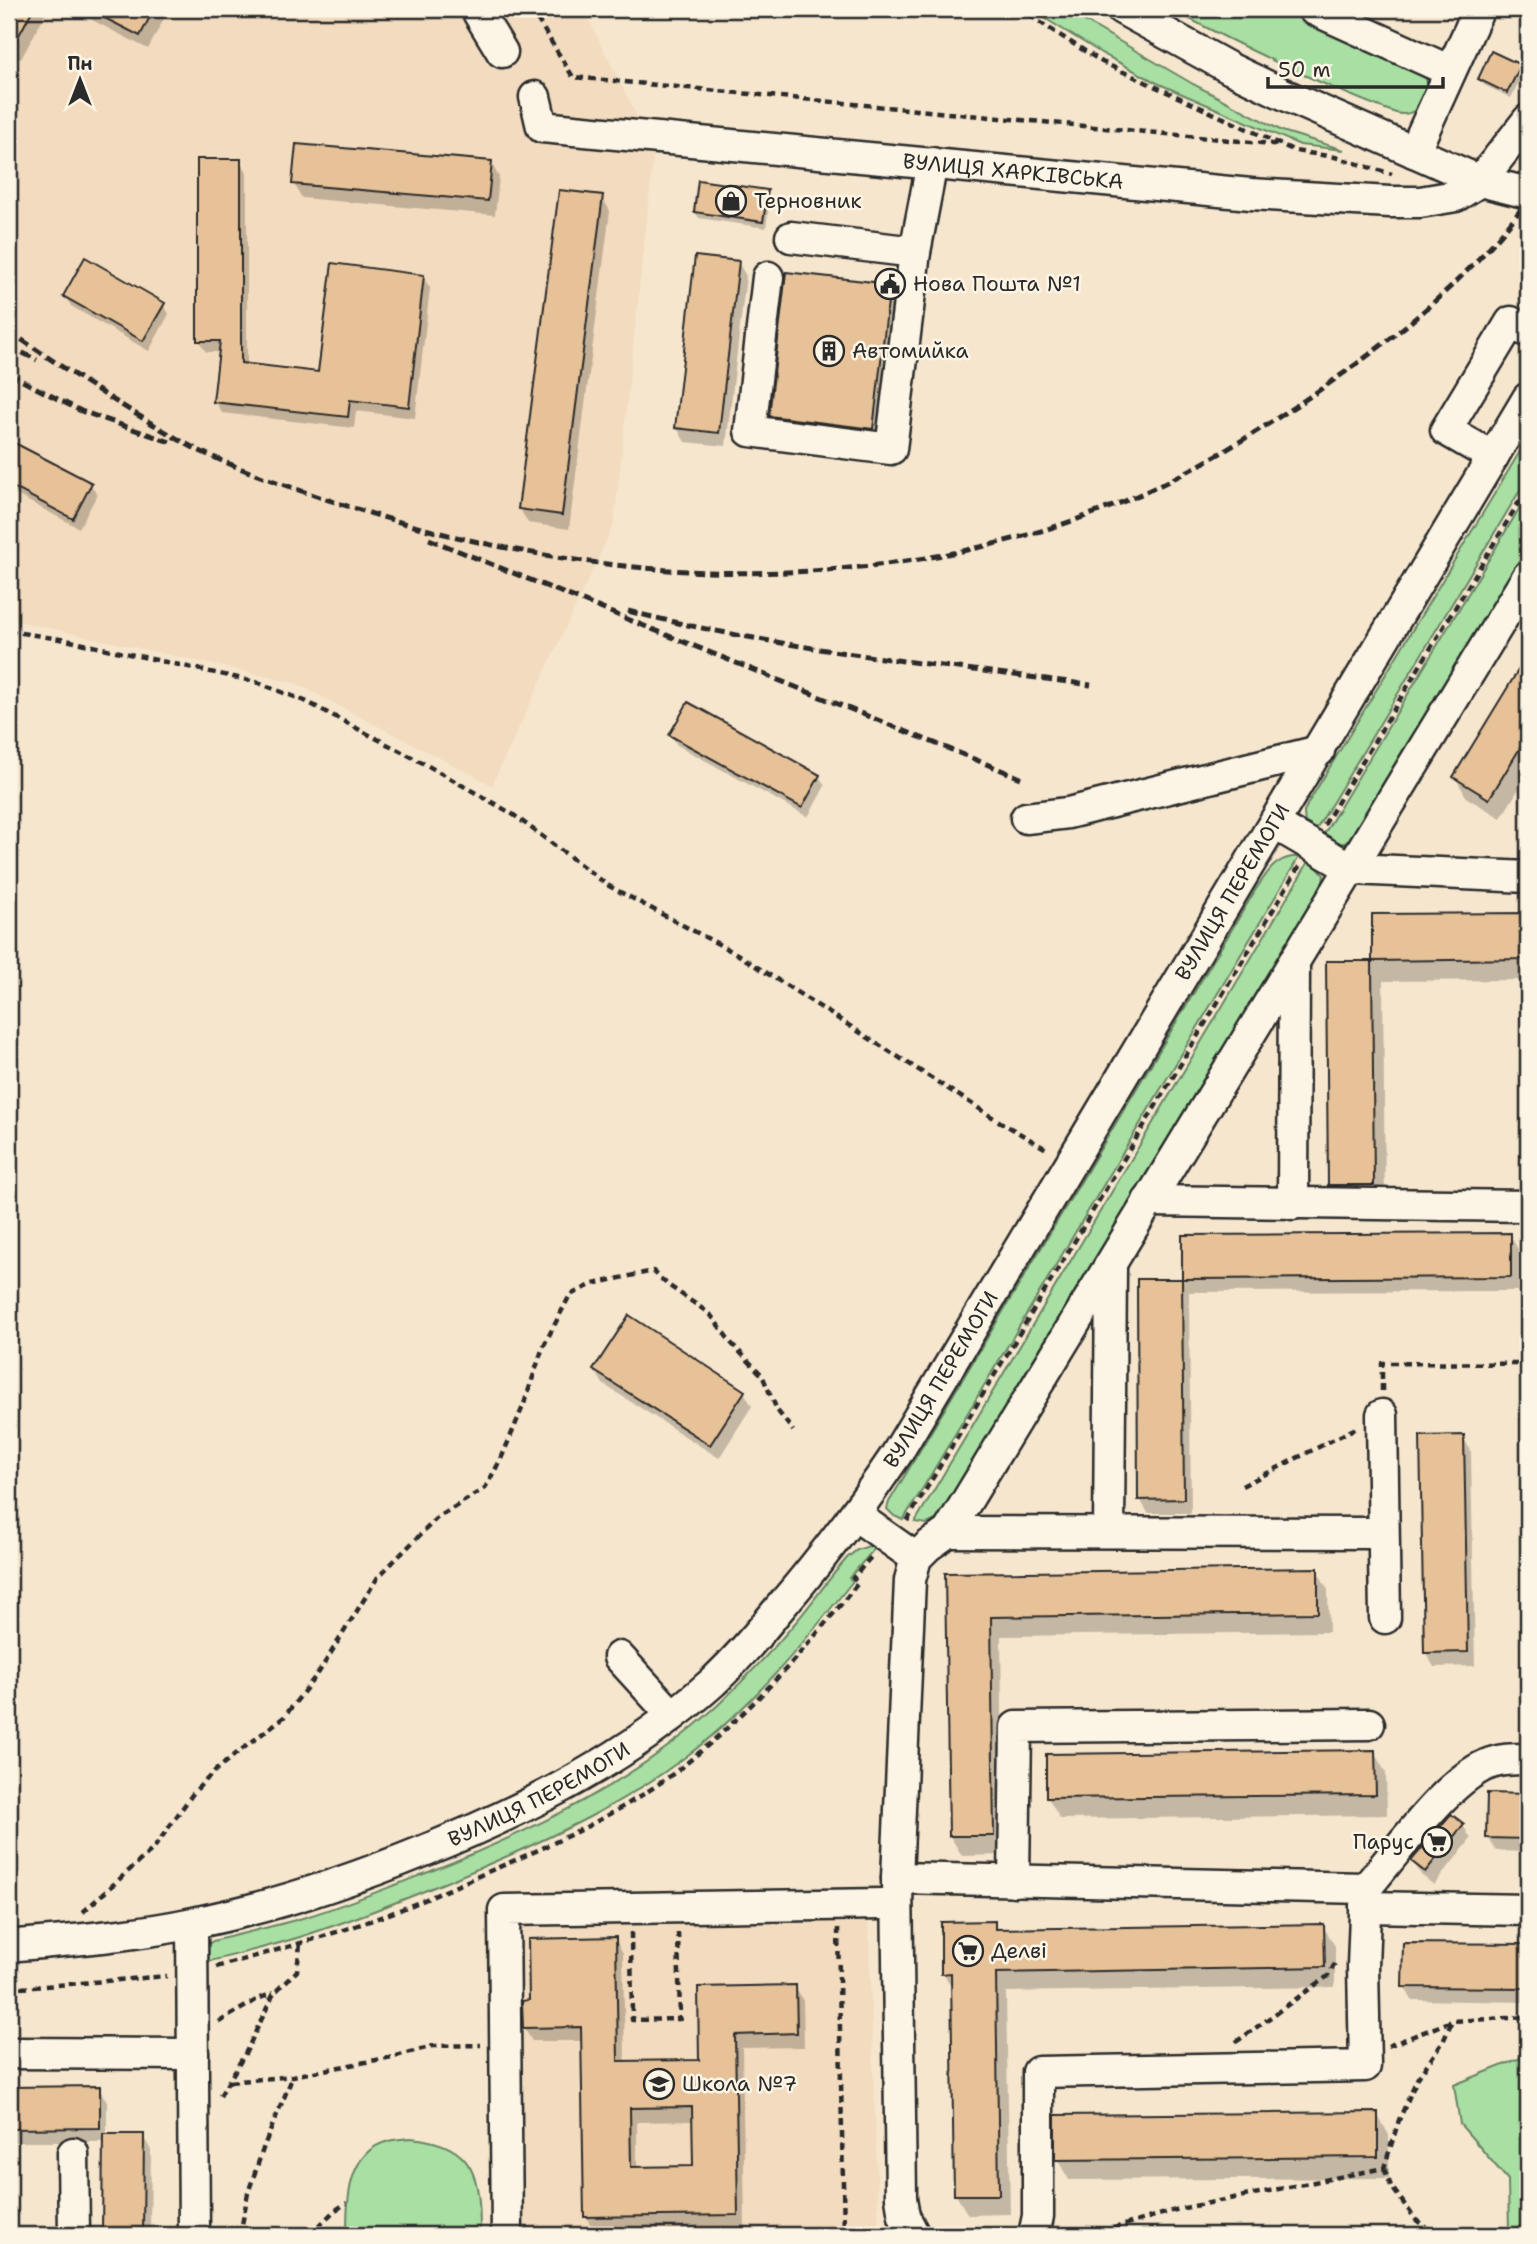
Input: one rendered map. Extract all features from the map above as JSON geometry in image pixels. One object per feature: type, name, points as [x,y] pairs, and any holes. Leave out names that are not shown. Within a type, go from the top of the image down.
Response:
[{"type":"street","points":[[475,9],[502,52]]},
{"type":"street","points":[[1122,9],[1407,164],[1528,193]]},
{"type":"street","points":[[1312,9],[1450,71]]},
{"type":"street","points":[[1407,164],[1479,9]]},
{"type":"street","name":"ВУЛИЦЯ ХАРКІВСЬКА","points":[[536,97],[542,127],[1251,194],[1420,202],[1455,196],[1480,181]]},
{"type":"street","points":[[1480,181],[1528,120]]},
{"type":"street","points":[[768,277],[750,432],[891,449],[915,252],[932,163]]},
{"type":"street","points":[[791,237],[915,252]]},
{"type":"street","points":[[1493,457],[1446,429],[1511,322],[1528,332]]},
{"type":"street","name":"ВУЛИЦЯ ПЕРЕМОГИ","points":[[9,1946],[127,1935],[191,1924],[293,1899],[387,1866],[483,1827],[588,1773],[631,1747],[714,1681],[750,1644],[856,1515],[896,1455],[1528,398]]},
{"type":"street","points":[[914,2235],[904,2216],[901,2198],[897,1878],[906,1637],[910,1580],[916,1558],[948,1532],[1528,576]]},
{"type":"street","points":[[1026,818],[1069,813],[1319,751]]},
{"type":"street","points":[[1275,824],[1352,869],[1528,877]]},
{"type":"street","points":[[1293,1204],[1294,963]]},
{"type":"street","points":[[1148,1201],[1528,1206]]},
{"type":"street","points":[[1109,1532],[1111,1265]]},
{"type":"street","points":[[1382,1415],[1385,1618]]},
{"type":"street","points":[[856,1515],[916,1558]]},
{"type":"street","points":[[948,1532],[1383,1533]]},
{"type":"street","points":[[619,1657],[672,1715]]},
{"type":"street","points":[[1014,1881],[1016,1727],[1369,1724]]},
{"type":"street","points":[[1034,2235],[1038,2216],[1038,2072],[1364,2066],[1365,1897],[1450,1790],[1469,1774],[1488,1764],[1506,1759],[1528,1759]]},
{"type":"street","points":[[897,1878],[1365,1897],[1528,1910]]},
{"type":"street","points":[[507,2235],[503,1910],[883,1904]]},
{"type":"street","points":[[191,1924],[194,2235]]},
{"type":"street","points":[[9,2053],[193,2046]]},
{"type":"street","points":[[73,2153],[74,2235]]},
{"type":"path","points":[[531,9],[573,78],[1282,145]]},
{"type":"path","points":[[1019,9],[1102,62],[1295,151],[1407,164]]},
{"type":"path","points":[[9,1989],[192,1974],[300,1944],[391,1913],[532,1853],[620,1808],[671,1774],[741,1717],[794,1661],[858,1583],[853,1578],[911,1516],[1528,487]]},
{"type":"path","points":[[9,631],[66,640],[243,679],[305,701],[511,813],[609,886],[737,954],[985,1113],[1070,1163]]},
{"type":"path","points":[[57,1941],[87,1907],[154,1848],[194,1792],[219,1767],[284,1717],[319,1672],[378,1577],[437,1518],[485,1489],[524,1404],[544,1347],[570,1295],[593,1283],[653,1271],[668,1285],[710,1314],[732,1345],[762,1375],[777,1410],[793,1432]]},
{"type":"path","points":[[838,1920],[844,2235]]},
{"type":"path","points":[[631,1924],[632,2020],[644,2020],[680,2019],[678,1924]]},
{"type":"path","points":[[220,2096],[230,2082],[274,1993],[297,1971],[300,1944]]},
{"type":"path","points":[[1203,2068],[1328,1976],[1340,1955]]},
{"type":"path","points":[[193,2046],[258,1999],[274,1993]]},
{"type":"path","points":[[1365,2055],[1452,2021],[1528,2017]]},
{"type":"path","points":[[1437,2235],[1416,2220],[1391,2186],[1384,2168],[1399,2120],[1417,2078],[1443,2042],[1452,2021]]},
{"type":"path","points":[[230,2082],[293,2076],[392,2057],[433,2046],[504,2044]]},
{"type":"path","points":[[240,2235],[252,2181],[293,2076]]},
{"type":"path","points":[[1090,2235],[1179,2209],[1384,2168]]},
{"type":"path","points":[[310,2235],[334,2211],[347,2203]]},
{"type":"shaded area","points":[[9,9],[583,9],[654,150],[614,524],[492,785],[295,683],[17,621],[9,623]]},
{"type":"shaded area","points":[[868,1914],[879,2235],[524,2235],[516,1921]]},
{"type":"green space","points":[[1030,9],[1064,9],[1193,84],[1282,131],[1344,150],[1300,145],[1157,83],[1101,53]]},
{"type":"green space","points":[[1171,9],[1285,9],[1419,73],[1425,77],[1429,88],[1417,108],[1409,113],[1396,113],[1282,65]]},
{"type":"green space","points":[[1528,438],[1528,477],[1313,835],[1305,827],[1304,812],[1307,805]]},
{"type":"green space","points":[[1528,494],[1528,546],[1356,834],[1348,842],[1340,844],[1321,839]]},
{"type":"green space","points":[[1292,857],[1299,857],[920,1493],[903,1520],[894,1516],[887,1509],[889,1502],[1256,889],[1275,865]]},
{"type":"green space","points":[[1309,861],[1324,875],[1322,889],[944,1516],[927,1524],[915,1522]]},
{"type":"green space","points":[[869,1546],[876,1547],[849,1578],[853,1581],[774,1675],[708,1739],[641,1787],[550,1836],[402,1900],[300,1937],[202,1963],[204,1947],[213,1941],[322,1912],[431,1871],[545,1820],[618,1780],[653,1757],[718,1705],[777,1644],[848,1557]]},
{"type":"green space","points":[[1528,2055],[1528,2235],[1509,2235],[1508,2180],[1460,2124],[1454,2085]]},
{"type":"green space","points":[[411,2138],[450,2148],[462,2157],[470,2168],[476,2181],[480,2235],[347,2235],[349,2193],[357,2166],[375,2147],[392,2140]]},
{"type":"building","points":[[9,9],[33,9],[9,54]]},
{"type":"building","points":[[87,9],[154,9],[140,36]]},
{"type":"building","points":[[1491,51],[1521,65],[1507,93],[1478,79]]},
{"type":"building","points":[[296,144],[492,161],[488,201],[292,184]]},
{"type":"building","points":[[197,159],[241,159],[241,363],[318,372],[332,263],[424,275],[409,407],[350,400],[348,417],[213,402],[220,341],[197,341]]},
{"type":"building","name":"Терновник","points":[[698,180],[768,190],[763,222],[694,212]]},
{"type":"building","points":[[559,190],[603,195],[562,515],[518,509]]},
{"type":"building","points":[[695,256],[739,261],[719,433],[675,428]]},
{"type":"building","points":[[85,257],[165,303],[143,341],[63,296]]},
{"type":"building","name":"Автомийка","points":[[786,272],[890,284],[873,429],[769,416]]},
{"type":"building","points":[[9,440],[92,483],[73,519],[9,485]]},
{"type":"building","points":[[1528,654],[1528,735],[1489,799],[1453,777]]},
{"type":"building","points":[[688,702],[820,775],[802,808],[669,735]]},
{"type":"building","points":[[1528,913],[1528,959],[1372,961],[1372,914]]},
{"type":"building","points":[[1326,961],[1372,961],[1374,1185],[1328,1185]]},
{"type":"building","points":[[1511,1233],[1511,1277],[1182,1279],[1182,1235]]},
{"type":"building","points":[[1137,1279],[1182,1279],[1184,1499],[1138,1500]]},
{"type":"building","points":[[629,1315],[745,1391],[710,1445],[593,1370]]},
{"type":"building","points":[[1464,1435],[1468,1652],[1424,1653],[1420,1436]]},
{"type":"building","points":[[1318,1568],[1318,1613],[991,1617],[994,1836],[949,1836],[945,1573]]},
{"type":"building","points":[[1375,1750],[1376,1795],[1046,1798],[1046,1754]]},
{"type":"building","points":[[1487,1793],[1528,1794],[1528,1839],[1486,1838]]},
{"type":"building","name":"Парус","points":[[1451,1814],[1464,1824],[1425,1872],[1411,1861]]},
{"type":"building","points":[[995,1921],[995,1929],[1324,1924],[1325,1967],[996,1973],[999,2195],[954,2195],[951,1973],[941,1974],[941,1922]]},
{"type":"building","name":"Школа №7","points":[[616,1937],[618,2061],[699,2060],[698,1987],[796,1985],[797,2033],[735,2035],[738,2215],[584,2217],[581,2027],[523,2028],[522,2001],[529,2000],[528,1939]],"holes":[[[692,2107],[693,2166],[631,2167],[630,2108]]]},
{"type":"building","points":[[1403,1943],[1528,1944],[1528,1988],[1402,1987]]},
{"type":"building","points":[[100,2086],[100,2128],[9,2129],[9,2087]]},
{"type":"building","points":[[1378,2112],[1378,2157],[1055,2160],[1055,2115]]},
{"type":"building","points":[[103,2134],[144,2134],[143,2235],[102,2235]]},
{"type":"railway","points":[[9,331],[115,401],[202,452],[297,489],[426,529],[526,552],[626,566],[728,572],[829,570],[929,557],[1028,535],[1125,501],[1188,471],[1269,424],[1321,389],[1418,316],[1476,261],[1528,200]]},
{"type":"railway","points":[[9,346],[37,360]]},
{"type":"railway","points":[[9,374],[81,411],[173,443]]},
{"type":"railway","points":[[429,539],[1021,778]]},
{"type":"railway","points":[[628,611],[685,625],[800,646],[1091,685]]},
{"type":"place","name":"Терновник","points":[[731,201]]},
{"type":"place","name":"Нова Пошта №1","points":[[890,284]]},
{"type":"place","name":"Автомийка","points":[[829,351]]},
{"type":"place","name":"Парус","points":[[1437,1842]]},
{"type":"place","name":"Делві","points":[[968,1951]]},
{"type":"place","name":"Школа №7","points":[[659,2084]]}]
